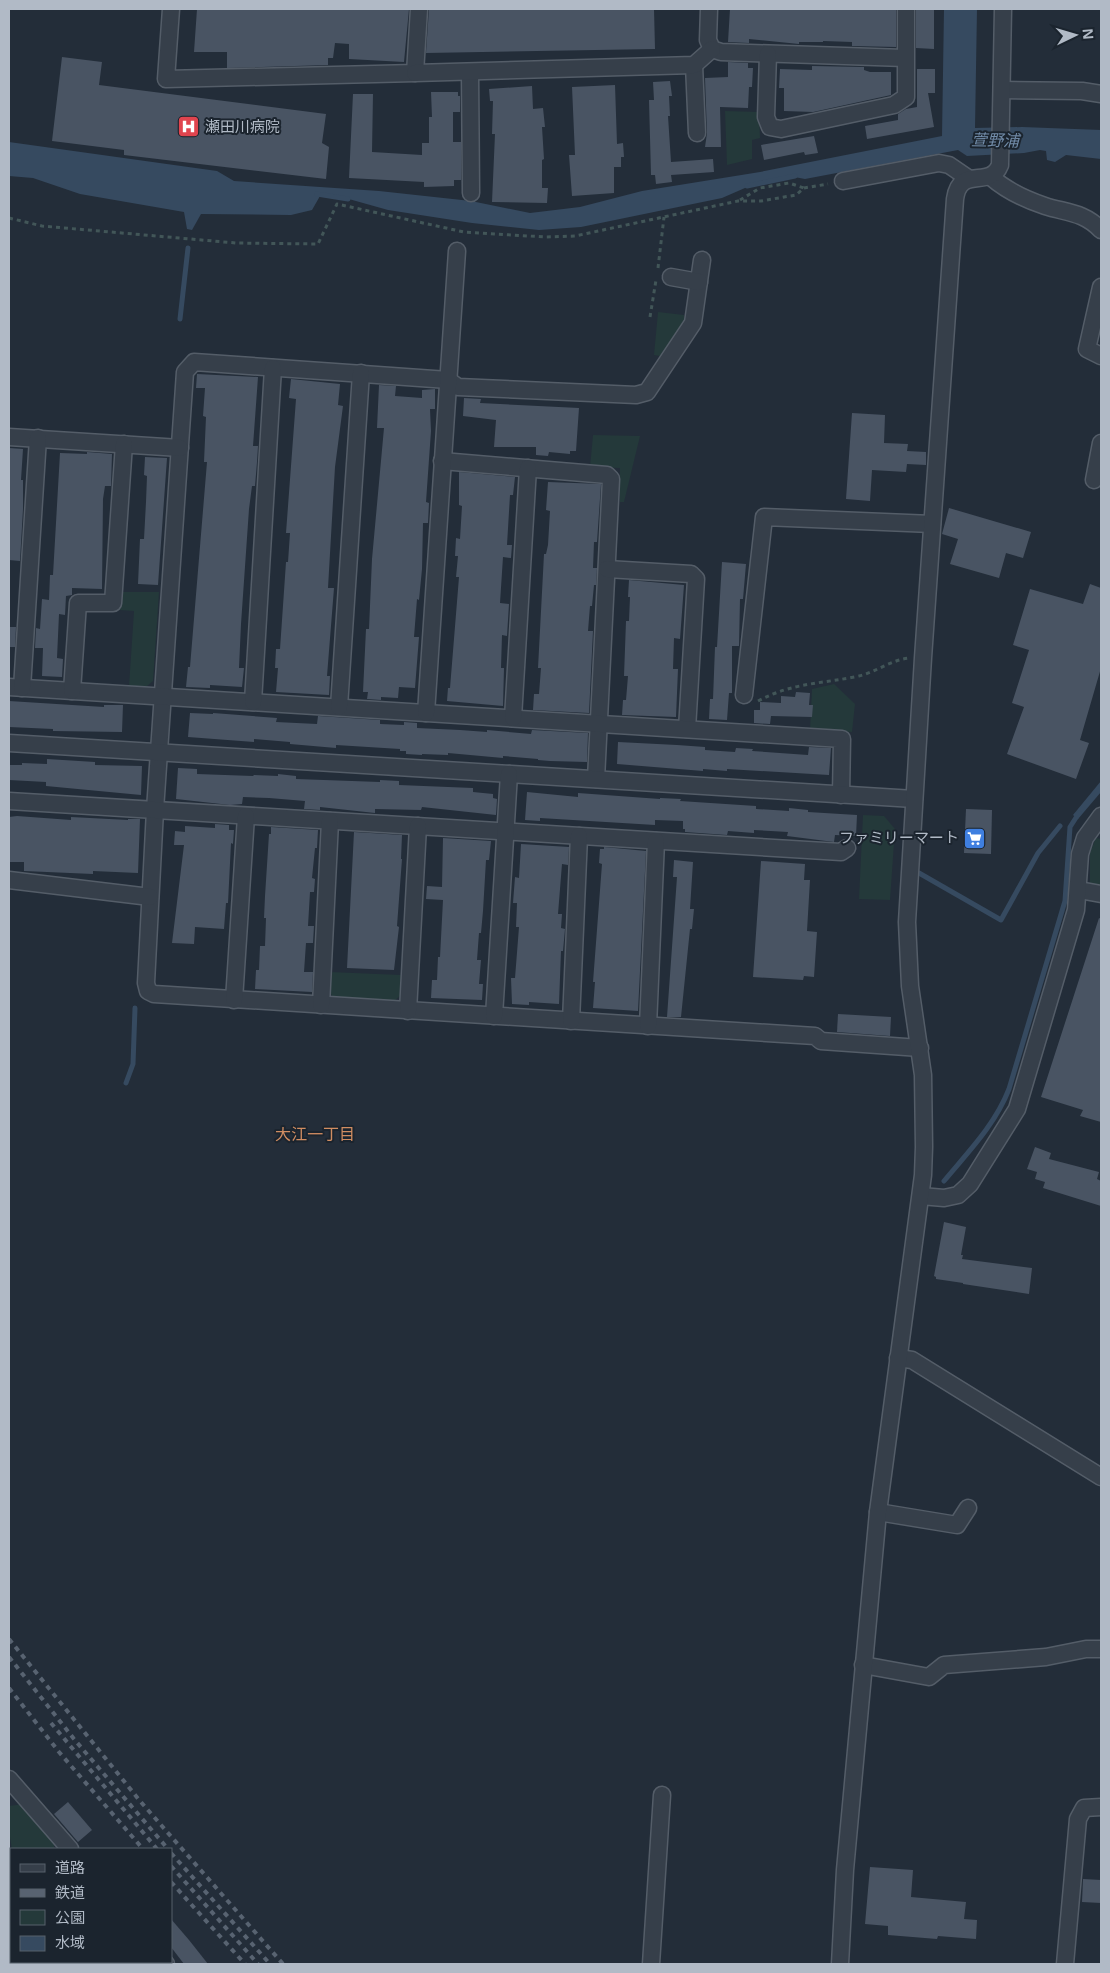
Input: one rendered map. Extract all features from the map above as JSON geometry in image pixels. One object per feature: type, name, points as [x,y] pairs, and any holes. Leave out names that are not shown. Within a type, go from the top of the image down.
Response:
[{"type":"street","points":[[171,9],[166,79],[694,65],[712,49]]},
{"type":"street","points":[[415,73],[419,9]]},
{"type":"street","points":[[709,9],[708,40],[712,49],[721,52],[905,58]]},
{"type":"street","points":[[768,54],[766,117],[770,127],[781,129],[894,105],[906,97],[906,9]]},
{"type":"street","points":[[962,184],[991,177],[997,172],[1001,156],[1003,9]]},
{"type":"street","points":[[694,65],[697,133]]},
{"type":"street","points":[[470,72],[471,192]]},
{"type":"street","points":[[1002,90],[1082,91],[1101,94]]},
{"type":"street","points":[[840,1964],[845,1870],[878,1512],[921,1196],[924,1148],[923,1075],[908,962],[907,922],[932,524],[962,184],[949,165],[938,163],[843,181]]},
{"type":"street","points":[[991,177],[1004,188],[1018,196],[1046,206],[1082,215],[1093,221],[1101,230]]},
{"type":"street","points":[[426,713],[456,251]]},
{"type":"street","points":[[702,260],[693,323],[647,392],[636,396],[458,387],[448,380],[194,362],[185,372],[155,810],[146,983],[148,991],[154,994],[234,1000],[815,1036],[821,1041],[920,1048]]},
{"type":"street","points":[[671,278],[699,282]]},
{"type":"street","points":[[1101,287],[1087,349],[1101,356]]},
{"type":"street","points":[[253,702],[273,368]]},
{"type":"street","points":[[339,707],[361,373]]},
{"type":"street","points":[[9,437],[180,448]]},
{"type":"street","points":[[38,438],[15,687],[842,739],[841,795]]},
{"type":"street","points":[[1094,480],[1101,442]]},
{"type":"street","points":[[72,691],[78,604],[113,603],[124,444]]},
{"type":"street","points":[[442,462],[607,474],[612,479],[596,779]]},
{"type":"street","points":[[513,718],[528,468]]},
{"type":"street","points":[[748,700],[764,518],[932,524]]},
{"type":"street","points":[[607,569],[691,574],[696,579],[687,729]]},
{"type":"street","points":[[9,743],[914,799]]},
{"type":"street","points":[[494,1016],[509,774]]},
{"type":"street","points":[[9,801],[841,852],[848,848]]},
{"type":"street","points":[[234,1000],[246,816]]},
{"type":"street","points":[[921,1196],[944,1198],[958,1195],[970,1184],[1016,1109],[1076,910],[1079,890],[1080,854],[1085,838],[1101,816]]},
{"type":"street","points":[[321,1005],[330,821]]},
{"type":"street","points":[[408,1011],[418,826]]},
{"type":"street","points":[[571,1021],[579,836]]},
{"type":"street","points":[[648,1026],[656,841]]},
{"type":"street","points":[[9,880],[150,897]]},
{"type":"street","points":[[1079,890],[1101,894]]},
{"type":"street","points":[[898,1358],[912,1360],[1101,1477]]},
{"type":"street","points":[[878,1512],[956,1525],[968,1508]]},
{"type":"street","points":[[863,1665],[929,1677],[944,1665],[1046,1658],[1086,1649],[1101,1649]]},
{"type":"street","points":[[9,1779],[16,1798],[69,1848]]},
{"type":"street","points":[[651,1964],[662,1795]]},
{"type":"street","points":[[1065,1964],[1078,1819],[1084,1808],[1101,1807]]},
{"type":"path","points":[[9,218],[42,226],[236,244],[318,244],[337,204],[464,232],[546,238],[575,236],[738,201],[770,200],[796,194],[804,188],[843,181]]},
{"type":"path","points":[[738,201],[760,188],[789,183],[804,188]]},
{"type":"path","points":[[748,700],[797,686],[859,676],[881,669],[903,658],[923,658]]},
{"type":"green space","points":[[725,111],[759,112],[760,138],[752,140],[752,159],[727,165]]},
{"type":"green space","points":[[658,312],[684,315],[684,322],[660,356],[654,355]]},
{"type":"green space","points":[[593,435],[640,436],[624,502],[620,502],[620,468],[590,467]]},
{"type":"green space","points":[[120,592],[159,592],[153,681],[147,686],[129,686],[134,611],[119,610]]},
{"type":"green space","points":[[834,684],[855,704],[852,732],[810,731],[812,689]]},
{"type":"green space","points":[[863,815],[884,816],[895,829],[890,900],[859,899]]},
{"type":"green space","points":[[1096,838],[1101,839],[1101,886],[1090,884],[1090,852]]},
{"type":"green space","points":[[330,972],[401,975],[400,996],[393,1002],[335,999],[329,992]]},
{"type":"green space","points":[[24,1804],[54,1842],[54,1848],[12,1848],[9,1832],[9,1806]]},
{"type":"water","name":"萱野浦","points":[[944,9],[977,9],[975,128],[1022,127],[1101,130],[1101,159],[1066,155],[1055,162],[1047,160],[1046,151],[1040,150],[1024,153],[967,156],[958,150],[805,179],[789,176],[761,181],[722,198],[581,227],[539,230],[472,223],[388,210],[331,194],[320,196],[312,210],[291,215],[201,214],[192,230],[187,229],[184,212],[80,194],[33,178],[9,176],[9,142],[217,171],[234,181],[379,191],[471,201],[530,213],[580,207],[642,191],[760,172],[942,136]]},
{"type":"water","points":[[1101,781],[1101,792],[1078,819],[1073,815]]},
{"type":"building","points":[[197,9],[409,9],[404,62],[349,59],[349,44],[335,43],[333,58],[328,58],[328,65],[227,68],[227,52],[194,52]]},
{"type":"building","points":[[429,9],[654,9],[655,49],[426,53]]},
{"type":"building","points":[[730,9],[896,9],[896,47],[852,46],[852,42],[823,41],[799,42],[799,44],[749,39],[749,43],[728,42]]},
{"type":"building","points":[[916,9],[934,9],[934,49],[916,48]]},
{"type":"building","name":"瀬田川病院","points":[[62,57],[102,62],[99,85],[326,114],[322,143],[329,147],[326,179],[124,155],[124,150],[52,141]]},
{"type":"building","points":[[728,62],[748,63],[748,68],[753,68],[752,87],[749,87],[748,108],[720,107],[721,147],[705,147],[707,133],[705,78],[728,77]]},
{"type":"building","points":[[812,66],[864,67],[864,70],[870,72],[891,72],[891,95],[813,112],[784,111],[784,88],[779,88],[780,69],[812,70]]},
{"type":"building","points":[[917,69],[935,69],[935,93],[928,93],[934,127],[867,139],[865,126],[898,120],[898,114],[906,109],[917,107]]},
{"type":"building","points":[[670,81],[672,96],[669,96],[670,116],[668,116],[671,162],[713,159],[714,172],[671,175],[672,182],[656,184],[655,175],[651,175],[649,100],[654,100],[653,82]]},
{"type":"building","points":[[615,85],[617,144],[623,143],[624,157],[621,157],[621,167],[614,167],[614,193],[572,196],[569,155],[575,155],[572,87]]},
{"type":"building","points":[[532,86],[533,109],[543,108],[545,127],[542,127],[544,159],[542,160],[542,188],[548,188],[547,203],[492,202],[495,134],[492,134],[493,101],[490,101],[489,89]]},
{"type":"building","points":[[431,92],[458,92],[458,96],[460,96],[460,112],[453,112],[453,142],[461,142],[461,180],[454,180],[454,186],[424,187],[424,182],[349,178],[353,94],[373,94],[372,152],[422,155],[422,143],[429,143],[429,117],[432,117]]},
{"type":"building","points":[[814,136],[818,153],[805,155],[804,152],[764,160],[761,145]]},
{"type":"building","points":[[197,374],[258,377],[253,446],[258,446],[257,462],[255,486],[252,486],[249,509],[241,624],[239,668],[244,668],[242,687],[210,685],[210,688],[186,687],[188,667],[190,667],[207,462],[204,462],[206,417],[203,416],[205,388],[196,388]]},
{"type":"building","points":[[291,379],[340,384],[338,405],[343,406],[335,467],[328,588],[334,588],[327,676],[330,676],[329,695],[276,692],[278,668],[275,668],[276,649],[280,649],[290,533],[286,533],[296,399],[289,398]]},
{"type":"building","points":[[379,385],[396,386],[395,396],[422,398],[422,390],[435,389],[435,409],[430,409],[431,431],[426,502],[429,503],[428,523],[423,523],[422,569],[414,637],[419,637],[415,688],[399,687],[398,698],[381,697],[381,700],[367,699],[368,692],[363,692],[366,629],[369,629],[372,559],[384,428],[377,428]]},
{"type":"building","points":[[464,398],[481,399],[480,403],[579,408],[576,451],[570,451],[570,454],[549,452],[548,456],[536,455],[536,447],[494,447],[496,420],[463,416]]},
{"type":"building","points":[[852,413],[885,415],[884,443],[908,444],[907,451],[926,452],[926,465],[907,464],[906,472],[872,470],[870,501],[846,499]]},
{"type":"building","points":[[9,448],[23,449],[21,480],[23,480],[23,509],[20,561],[9,560]]},
{"type":"building","points":[[87,452],[112,454],[111,486],[105,486],[103,499],[102,589],[72,588],[72,595],[66,596],[65,615],[59,614],[57,658],[63,659],[62,677],[42,676],[43,648],[35,648],[36,628],[40,629],[42,599],[49,600],[50,575],[53,575],[60,453],[87,454]]},
{"type":"building","points":[[145,457],[167,458],[158,585],[138,584],[140,539],[144,539],[147,476],[144,475]]},
{"type":"building","points":[[459,472],[515,477],[513,495],[510,495],[507,545],[512,545],[511,558],[503,557],[500,603],[509,604],[507,636],[502,635],[501,668],[504,668],[503,706],[447,701],[448,688],[450,688],[459,577],[456,577],[458,556],[455,556],[456,538],[460,539],[462,506],[459,505]]},
{"type":"building","points":[[548,482],[601,484],[597,542],[594,542],[593,568],[597,568],[596,585],[594,585],[592,606],[590,606],[588,631],[593,631],[589,713],[533,710],[534,694],[539,694],[541,668],[538,668],[544,554],[546,554],[548,545],[550,511],[546,510]]},
{"type":"building","points":[[949,508],[1031,532],[1023,558],[1006,553],[999,578],[950,564],[958,539],[942,534]]},
{"type":"building","points":[[722,562],[746,564],[743,599],[740,599],[739,646],[732,646],[732,693],[729,693],[727,720],[709,719],[710,699],[713,699]]},
{"type":"building","points":[[629,580],[684,585],[680,639],[674,638],[673,669],[678,669],[676,717],[622,715],[623,700],[626,700],[628,676],[624,676],[626,621],[629,621]]},
{"type":"building","points":[[1090,584],[1101,588],[1101,668],[1080,740],[1089,743],[1076,779],[1007,754],[1024,707],[1012,703],[1029,650],[1013,645],[1030,589],[1083,604]]},
{"type":"building","points":[[9,627],[16,627],[15,647],[9,647]]},
{"type":"building","points":[[796,692],[810,693],[809,705],[813,705],[812,717],[771,716],[770,724],[754,723],[754,710],[760,710],[760,702],[781,703],[781,696],[795,697]]},
{"type":"building","points":[[9,701],[104,707],[104,705],[123,705],[122,732],[53,731],[53,729],[9,727]]},
{"type":"building","points":[[190,713],[277,718],[276,722],[317,724],[318,716],[380,720],[380,724],[404,725],[404,722],[417,723],[417,728],[487,732],[487,730],[531,734],[532,730],[588,733],[587,762],[448,753],[448,755],[406,754],[406,751],[400,751],[400,749],[336,745],[336,748],[254,739],[254,742],[188,737]]},
{"type":"building","points":[[618,742],[705,747],[705,750],[735,752],[736,748],[753,749],[752,751],[808,755],[809,747],[831,748],[829,775],[727,769],[727,771],[703,769],[703,771],[617,764]]},
{"type":"building","points":[[47,759],[95,762],[95,765],[142,766],[141,795],[46,786],[46,782],[9,780],[9,765],[22,765],[22,763],[47,764]]},
{"type":"building","points":[[178,768],[197,769],[197,774],[278,776],[278,774],[296,776],[296,779],[380,782],[380,780],[399,781],[399,785],[473,788],[473,792],[493,794],[493,798],[497,799],[496,815],[422,807],[421,810],[375,809],[375,813],[320,807],[320,810],[304,809],[305,801],[269,798],[243,797],[242,804],[230,805],[176,799]]},
{"type":"building","points":[[527,792],[578,797],[578,793],[681,799],[680,801],[756,806],[756,809],[789,811],[789,808],[808,810],[808,812],[857,815],[856,836],[835,835],[834,842],[787,836],[788,832],[754,830],[754,833],[728,831],[727,835],[685,832],[683,821],[655,820],[655,825],[540,818],[540,821],[525,820]]},
{"type":"building","points":[[966,809],[992,810],[991,854],[964,853]]},
{"type":"building","points":[[9,817],[71,820],[71,817],[140,819],[138,873],[93,871],[93,874],[24,871],[24,862],[9,862]]},
{"type":"building","points":[[215,824],[229,825],[229,830],[234,830],[233,844],[231,843],[228,903],[226,903],[224,929],[195,927],[194,944],[172,943],[184,845],[174,845],[175,831],[185,832],[185,826],[215,828]]},
{"type":"building","points":[[271,827],[318,830],[312,878],[315,879],[314,892],[310,892],[308,926],[314,926],[313,943],[306,943],[304,972],[313,972],[312,992],[255,989],[256,970],[259,970],[260,946],[265,946],[265,896]]},
{"type":"building","points":[[354,832],[402,835],[397,926],[399,927],[394,970],[347,968]]},
{"type":"building","points":[[443,838],[491,841],[489,860],[486,860],[483,911],[477,960],[481,960],[479,984],[483,984],[482,1000],[431,998],[432,980],[437,980],[438,957],[440,957],[443,900],[426,899],[427,886],[442,887]]},
{"type":"building","points":[[521,844],[569,847],[568,865],[562,864],[558,914],[562,914],[561,928],[565,929],[563,951],[561,951],[559,1004],[529,1002],[529,1005],[512,1004],[511,978],[515,978],[519,927],[516,927],[517,903],[513,903],[515,877],[519,878]]},
{"type":"building","points":[[604,847],[646,851],[638,1011],[593,1008],[595,982],[593,982],[602,864],[599,863],[600,849],[604,849]]},
{"type":"building","points":[[674,860],[693,862],[690,909],[694,909],[692,929],[690,929],[681,1017],[667,1017],[677,877],[673,877]]},
{"type":"building","points":[[761,861],[805,864],[804,880],[810,880],[807,931],[817,932],[814,977],[804,976],[803,980],[753,977]]},
{"type":"building","points":[[1099,918],[1101,919],[1101,1122],[1080,1116],[1083,1110],[1041,1097]]},
{"type":"building","points":[[838,1014],[891,1017],[890,1036],[837,1032]]},
{"type":"building","points":[[1035,1147],[1051,1153],[1049,1159],[1099,1172],[1097,1179],[1101,1181],[1101,1206],[1043,1188],[1045,1182],[1035,1179],[1037,1172],[1027,1169]]},
{"type":"building","points":[[944,1222],[966,1227],[962,1259],[1032,1268],[1029,1294],[936,1279],[934,1276]]},
{"type":"building","points":[[68,1802],[92,1830],[78,1842],[54,1814]]},
{"type":"building","points":[[870,1867],[913,1870],[911,1897],[966,1902],[964,1919],[977,1920],[976,1939],[938,1936],[937,1939],[888,1935],[888,1926],[865,1924]]},
{"type":"building","points":[[1083,1879],[1101,1880],[1101,1903],[1082,1902]]},
{"type":"building","points":[[172,1920],[208,1964],[184,1964],[172,1948]]},
{"type":"waterway","points":[[747,186],[795,176]]},
{"type":"waterway","points":[[317,194],[348,199]]},
{"type":"waterway","points":[[180,319],[188,248]]},
{"type":"waterway","points":[[944,1181],[989,1126],[1009,1089],[1065,901],[1070,827],[1079,813]]},
{"type":"waterway","points":[[919,873],[1001,920],[1038,853],[1060,826]]},
{"type":"waterway","points":[[126,1083],[133,1064],[135,1008]]},
{"type":"railway","points":[[9,1639],[140,1801],[283,1964]]},
{"type":"railway","points":[[9,1657],[74,1739],[167,1848]]},
{"type":"railway","points":[[9,1688],[59,1752],[142,1848]]},
{"type":"railway","points":[[51,1723],[156,1848]]},
{"type":"railway","points":[[172,1854],[270,1964]]},
{"type":"railway","points":[[172,1867],[258,1964]]},
{"type":"railway","points":[[172,1883],[245,1964]]},
{"type":"place","name":"瀬田川病院","points":[[189,127]]},
{"type":"place","name":"ファミリーマート","points":[[975,838]]},
{"type":"district","name":"大江一丁目","points":[[315,1134]]}]
